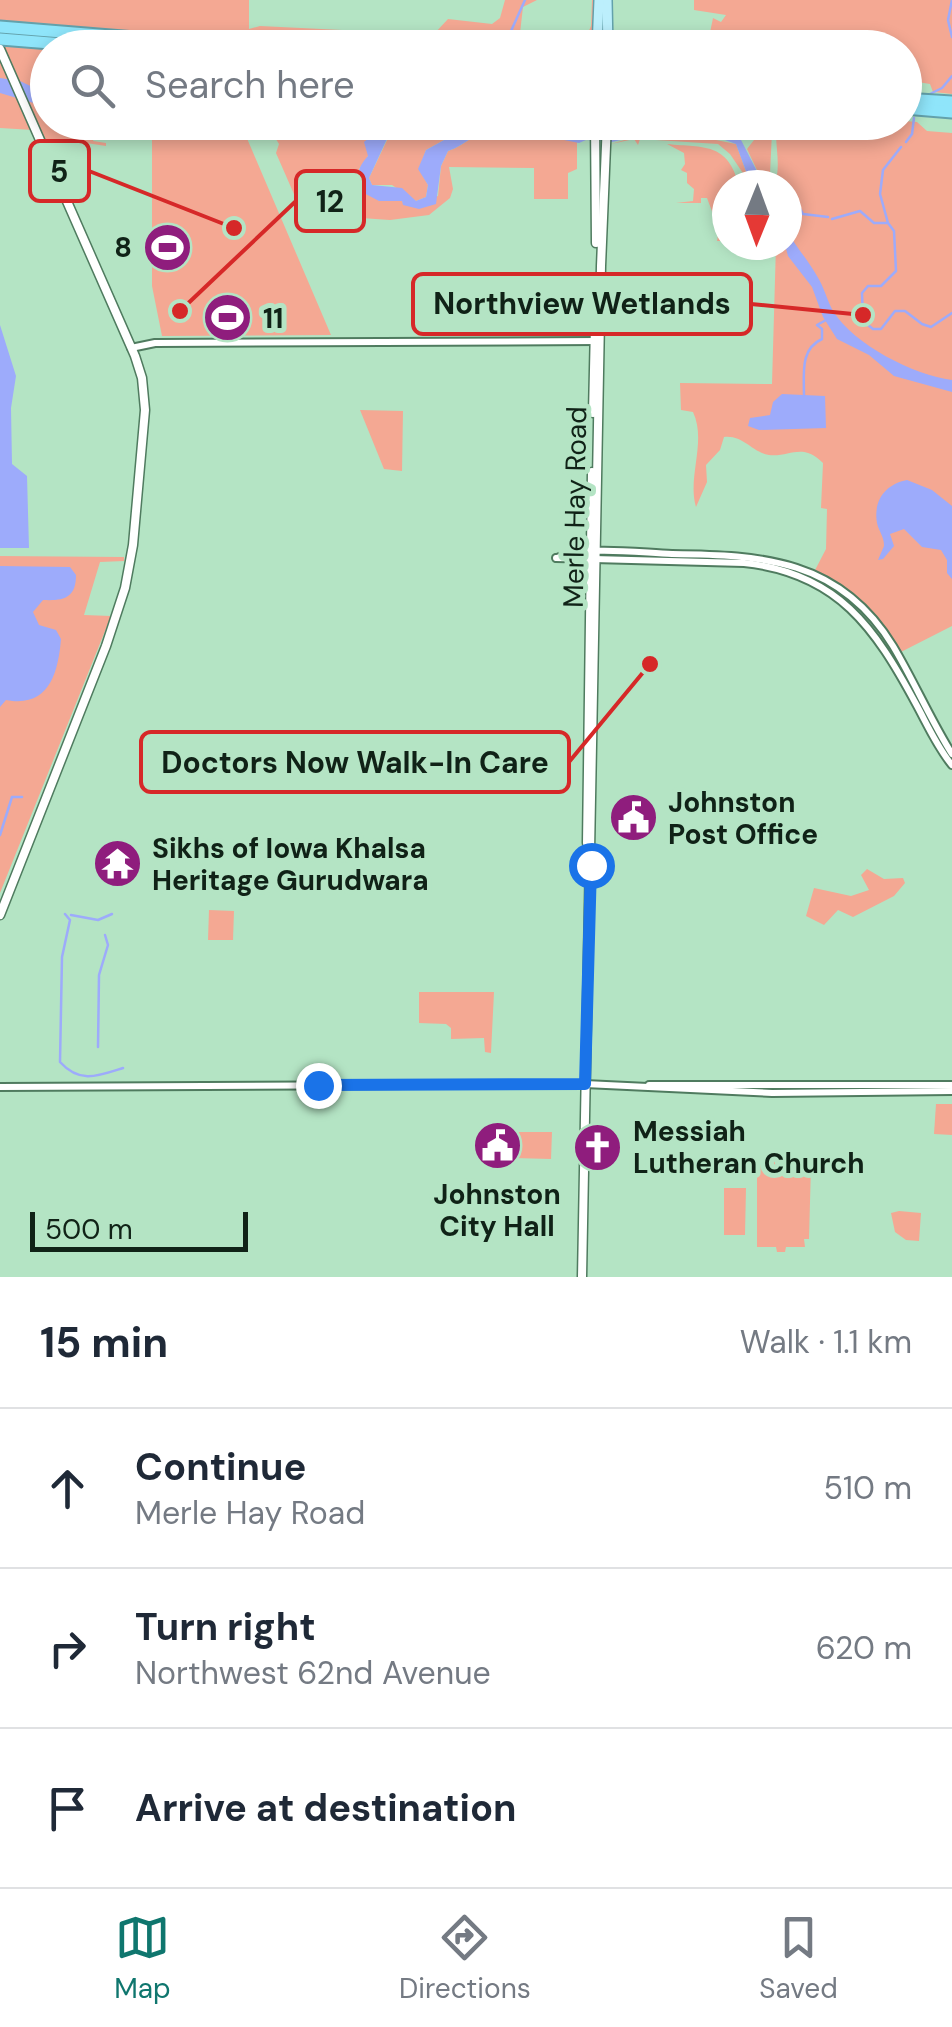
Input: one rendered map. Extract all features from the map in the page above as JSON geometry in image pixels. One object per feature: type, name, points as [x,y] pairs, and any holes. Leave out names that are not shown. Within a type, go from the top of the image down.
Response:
[{"type":"highway","points":[[0,27],[37,30]]},
{"type":"highway","points":[[0,39],[30,41]]},
{"type":"highway","points":[[922,100],[952,102]]},
{"type":"highway","points":[[922,110],[952,112]]},
{"type":"main road","points":[[599,0],[601,30]]},
{"type":"main road","points":[[604,30],[607,0]]},
{"type":"main road","points":[[0,49],[30,116]]},
{"type":"main road","points":[[0,915],[114,625],[127,578],[146,410],[142,378],[132,348],[40,140]]},
{"type":"main road","name":"Merle Hay Road","points":[[582,1277],[597,341],[594,140]]},
{"type":"main road","name":"Merle Hay Road","points":[[597,341],[607,140]]},
{"type":"street","points":[[132,348],[155,342],[597,341]]},
{"type":"street","points":[[594,556],[750,556],[790,565],[825,580],[856,603],[882,632],[952,754]]},
{"type":"street","points":[[594,556],[750,563],[792,573],[822,586],[852,608],[877,636],[952,764]]},
{"type":"street","points":[[0,1087],[585,1084],[788,1094],[952,1088]]},
{"type":"shaded area","points":[[0,0],[249,0],[249,29],[260,26],[347,30],[72,30],[0,25]]},
{"type":"shaded area","points":[[505,0],[537,0],[523,7],[520,30],[438,30],[448,19],[492,24],[500,18]]},
{"type":"shaded area","points":[[592,0],[596,0],[594,30],[589,30]]},
{"type":"shaded area","points":[[694,0],[952,0],[952,94],[933,92],[930,84],[922,83],[922,30],[711,30],[713,18],[721,22],[726,15],[694,10]]},
{"type":"shaded area","points":[[1,42],[30,46],[30,86],[18,81]]},
{"type":"shaded area","points":[[0,55],[30,130],[0,128]]},
{"type":"shaded area","points":[[922,126],[927,131],[952,133],[952,626],[897,654],[857,603],[813,574],[826,549],[827,509],[821,508],[823,463],[816,457],[802,452],[769,455],[724,437],[720,450],[706,465],[707,482],[696,507],[697,423],[693,412],[681,410],[680,383],[772,384],[776,260],[802,260],[802,170],[777,170],[776,140],[922,140]]},
{"type":"shaded area","points":[[43,140],[93,140],[106,146],[73,141],[45,144]]},
{"type":"shaded area","points":[[152,140],[248,140],[331,335],[162,336],[152,286]]},
{"type":"shaded area","points":[[277,140],[368,140],[368,156],[359,169],[379,201],[402,201],[404,205],[438,196],[441,166],[448,151],[468,140],[577,141],[577,169],[568,173],[568,199],[534,199],[534,168],[449,167],[453,189],[450,198],[429,215],[390,220],[332,216],[317,227],[307,224],[276,153]]},
{"type":"shaded area","points":[[387,140],[444,140],[426,150],[419,169],[428,185],[426,197],[416,201],[392,185],[372,185],[369,178]]},
{"type":"shaded area","points":[[656,140],[716,140],[736,144],[746,170],[741,170],[718,144]]},
{"type":"shaded area","points":[[754,140],[772,140],[770,170],[757,170],[747,149]]},
{"type":"shaded area","points":[[667,144],[713,150],[733,170],[712,170],[712,211],[707,198],[701,198],[701,203],[676,203],[693,201],[694,189],[687,183],[687,173],[681,170],[684,153]]},
{"type":"shaded area","points":[[360,410],[403,411],[402,471],[384,469]]},
{"type":"shaded area","points":[[0,556],[124,557],[124,561],[100,562],[84,615],[111,616],[0,893]]},
{"type":"shaded area","points":[[867,869],[884,879],[903,878],[905,883],[894,896],[853,917],[838,910],[824,925],[806,916],[814,888],[851,896],[869,890],[861,875]]},
{"type":"shaded area","points":[[209,910],[234,911],[233,940],[208,940]]},
{"type":"shaded area","points":[[419,992],[494,992],[491,1053],[485,1052],[484,1038],[451,1039],[451,1028],[446,1024],[419,1023]]},
{"type":"shaded area","points":[[936,1104],[952,1104],[952,1135],[934,1134]]},
{"type":"shaded area","points":[[513,1132],[552,1132],[551,1159],[513,1158]]},
{"type":"shaded area","points":[[801,1157],[811,1165],[809,1239],[804,1239],[805,1247],[786,1247],[785,1252],[777,1252],[776,1247],[757,1247],[757,1168],[765,1161],[797,1161]]},
{"type":"shaded area","points":[[724,1188],[746,1188],[745,1235],[724,1235]]},
{"type":"shaded area","points":[[891,1213],[921,1213],[919,1241],[906,1240],[895,1232]]},
{"type":"water","points":[[0,78],[20,81],[30,86],[30,102],[0,93]]},
{"type":"water","points":[[366,140],[386,140],[369,178],[372,185],[402,188],[416,201],[426,197],[428,185],[418,169],[426,150],[444,140],[468,140],[448,151],[441,166],[436,204],[419,209],[403,205],[402,201],[379,201],[360,191],[358,172],[368,156]]},
{"type":"water","points":[[725,140],[741,140],[756,170],[746,170],[736,144]]},
{"type":"water","points":[[802,254],[843,324],[886,356],[920,372],[952,380],[952,392],[894,376],[869,355],[837,339],[823,317],[812,287],[791,260],[802,260]]},
{"type":"water","points":[[0,325],[16,376],[11,408],[12,464],[27,476],[29,548],[0,548]]},
{"type":"water","points":[[782,394],[825,396],[826,428],[759,430],[748,426],[750,418],[770,415],[773,402]]},
{"type":"water","points":[[907,480],[932,490],[952,506],[952,579],[941,550],[922,547],[904,529],[890,534],[894,546],[878,560],[884,546],[876,515],[879,500],[887,489]]},
{"type":"water","points":[[0,566],[70,567],[76,575],[71,593],[57,600],[43,600],[33,612],[39,625],[56,630],[61,639],[57,665],[48,686],[32,699],[6,700],[0,707]]},
{"type":"waterway","points":[[511,30],[525,0]]},
{"type":"waterway","points":[[952,0],[948,20],[952,37]]},
{"type":"waterway","points":[[930,94],[952,76]]},
{"type":"waterway","points":[[901,147],[883,170],[880,194],[894,231],[896,271],[881,286],[868,286],[862,293],[863,321],[873,329],[881,329],[895,311],[905,311],[931,327],[952,313]]},
{"type":"waterway","points":[[832,219],[860,211],[874,223],[887,223]]},
{"type":"waterway","points":[[802,212],[828,217]]},
{"type":"waterway","points":[[804,395],[807,355],[822,339],[822,329],[817,325],[826,320]]},
{"type":"waterway","points":[[0,835],[12,797],[22,797]]},
{"type":"waterway","points":[[65,914],[70,920],[62,957],[60,1062],[82,1076],[123,1068]]},
{"type":"waterway","points":[[71,915],[98,920],[112,914]]},
{"type":"waterway","points":[[98,1047],[99,975],[108,945],[105,935]]},
{"type":"place","name":"5","points":[[234,228]]},
{"type":"place","name":"8","points":[[167,247]]},
{"type":"place","name":"12","points":[[180,311]]},
{"type":"place","name":"Northview Wetlands","points":[[863,315]]},
{"type":"place","name":"11","points":[[228,318]]},
{"type":"place","name":"Doctors Now Walk-In Care","points":[[650,664]]},
{"type":"place","name":"Johnston Post Office","points":[[633,818]]},
{"type":"place","name":"Sikhs of Iowa Khalsa Heritage Gurudwara","points":[[117,864]]},
{"type":"place","name":"Johnston City Hall","points":[[497,1146]]},
{"type":"place","name":"Messiah Lutheran Church","points":[[598,1147]]},
{"type":"route","points":[[318,1085],[585,1084],[591,865]]}]
